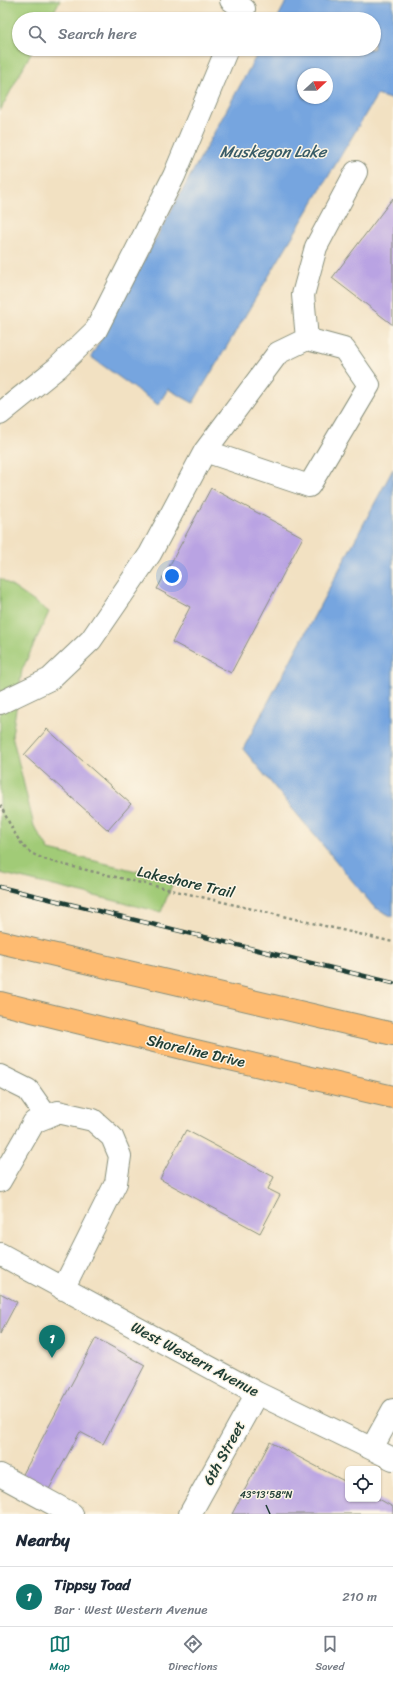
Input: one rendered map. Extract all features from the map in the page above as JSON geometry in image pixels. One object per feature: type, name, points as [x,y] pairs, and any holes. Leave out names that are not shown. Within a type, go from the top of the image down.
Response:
[{"type":"highway","points":[[0,942],[393,1034]]},
{"type":"highway","name":"Shoreline Drive","points":[[0,1003],[187,1049],[393,1097]]},
{"type":"street","points":[[231,0],[244,9],[243,12]]},
{"type":"street","points":[[0,414],[56,368],[96,330],[174,176],[224,56]]},
{"type":"street","points":[[307,339],[303,295],[316,248],[356,172]]},
{"type":"street","points":[[0,703],[50,679],[91,640],[150,554],[205,451],[278,353],[307,339],[344,349],[369,385],[309,486],[205,451]]},
{"type":"street","points":[[0,1076],[28,1090],[47,1117]]},
{"type":"street","points":[[0,1181],[7,1154],[34,1122],[58,1112],[93,1120],[112,1137],[120,1156],[116,1183],[63,1288]]},
{"type":"street","name":"West Western Avenue","points":[[0,1254],[258,1393],[393,1459]]},
{"type":"street","name":"6th Street","points":[[190,1514],[258,1393]]},
{"type":"street","points":[[372,1448],[393,1410]]},
{"type":"street","points":[[2,1481],[72,1514]]},
{"type":"path","name":"Lakeshore Trail","points":[[0,805],[17,836],[30,852],[44,859],[393,942]]},
{"type":"green space","points":[[0,0],[60,0],[54,12],[12,12],[12,56],[29,56],[0,111]]},
{"type":"green space","points":[[0,578],[49,612],[22,670],[12,735],[34,826],[49,850],[174,880],[161,912],[0,873]]},
{"type":"water","name":"Muskegon Lake","points":[[287,0],[393,0],[393,100],[377,95],[193,403],[168,389],[158,405],[91,357],[256,56],[381,56],[381,12],[281,12]]},
{"type":"water","points":[[393,469],[393,917],[374,907],[243,749]]},
{"type":"building","points":[[393,198],[393,325],[332,278]]},
{"type":"building","points":[[211,488],[303,537],[231,673],[172,642],[190,607],[157,589]]},
{"type":"building","points":[[47,729],[131,804],[108,830],[24,755]]},
{"type":"building","points":[[186,1130],[274,1177],[268,1189],[280,1195],[260,1233],[160,1179]]},
{"type":"building","points":[[0,1293],[17,1302],[0,1334]]},
{"type":"building","points":[[96,1338],[145,1365],[103,1444],[80,1432],[48,1491],[22,1476]]},
{"type":"building","points":[[270,1442],[345,1481],[345,1502],[381,1502],[381,1500],[393,1507],[393,1514],[232,1514]]},
{"type":"railway","points":[[0,887],[393,983]]},
{"type":"place","name":"Tippsy Toad","points":[[52,1358]]}]
